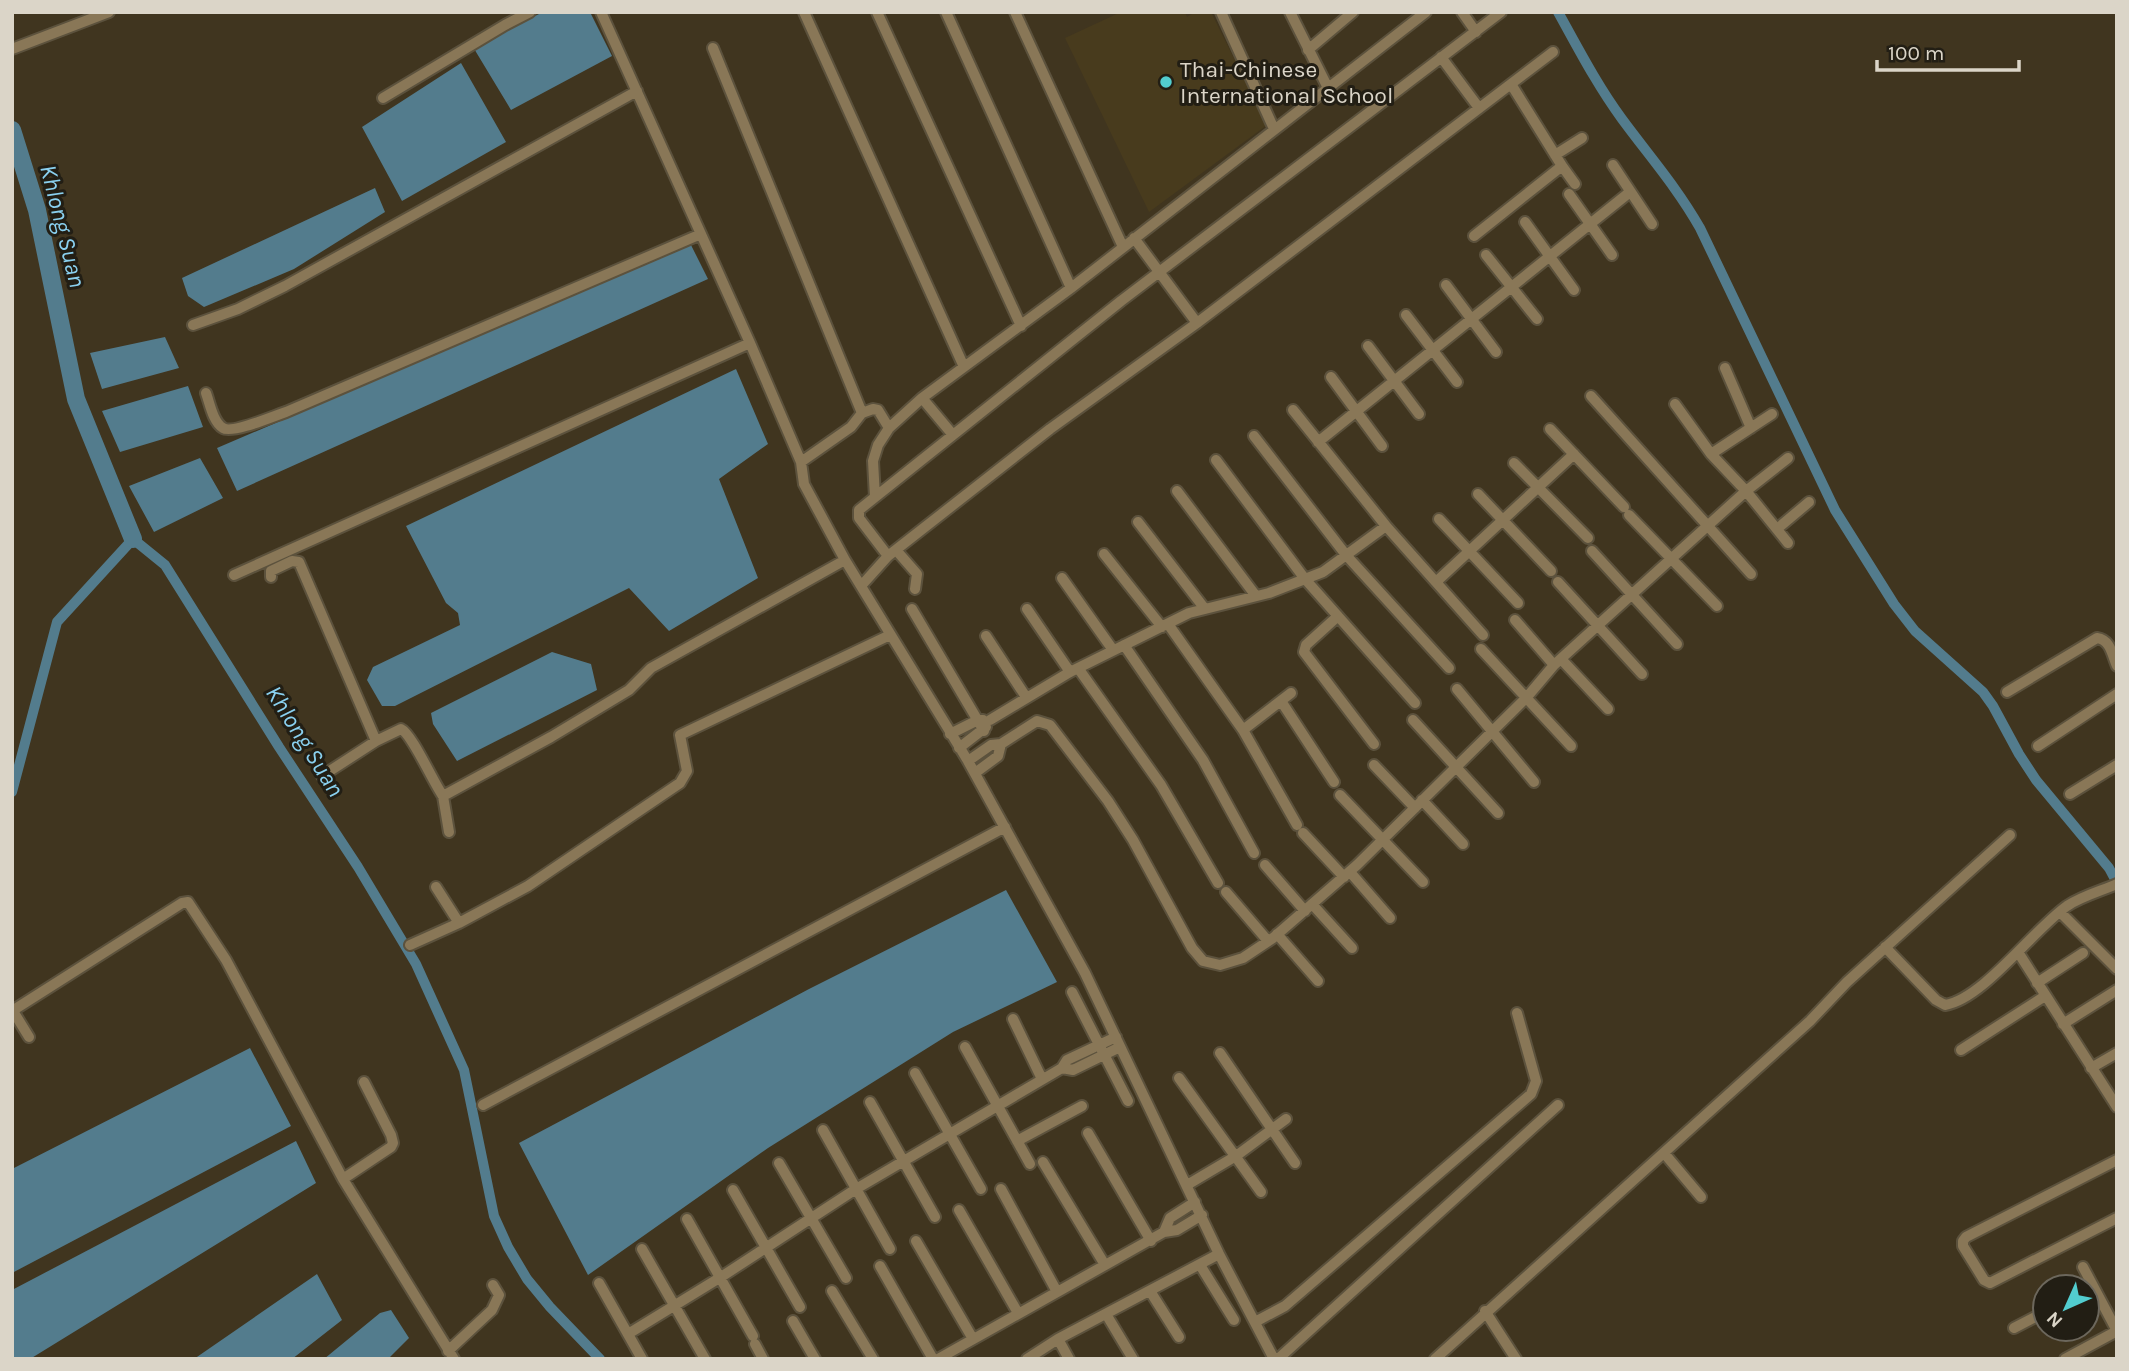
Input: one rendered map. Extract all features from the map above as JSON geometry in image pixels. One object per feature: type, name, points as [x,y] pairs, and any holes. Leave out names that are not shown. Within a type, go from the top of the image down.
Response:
[{"type":"street","points":[[12,50],[108,12]]},
{"type":"street","points":[[383,98],[530,12]]},
{"type":"street","points":[[601,12],[750,343],[801,462],[804,484],[845,560],[975,773],[1085,973],[1220,1254],[1276,1359],[1558,1105]]},
{"type":"street","points":[[804,12],[964,367]]},
{"type":"street","points":[[877,12],[1021,326]]},
{"type":"street","points":[[946,12],[1071,288]]},
{"type":"street","points":[[1015,12],[1123,247]]},
{"type":"street","points":[[1222,12],[1274,129]]},
{"type":"street","points":[[1290,12],[1328,88]]},
{"type":"street","points":[[1308,50],[1353,12]]},
{"type":"street","points":[[875,497],[873,461],[878,444],[890,428],[922,398],[1071,288],[1426,12]]},
{"type":"street","points":[[1462,12],[1476,32]]},
{"type":"street","points":[[915,589],[917,574],[892,553],[859,518],[859,510],[1159,272],[1501,12]]},
{"type":"street","points":[[713,48],[862,413]]},
{"type":"street","points":[[861,586],[892,553],[1050,429],[1198,323],[1553,52]]},
{"type":"street","points":[[1441,57],[1479,108]]},
{"type":"street","points":[[1511,84],[1562,166],[1589,224],[1612,255]]},
{"type":"street","points":[[193,325],[238,309],[285,285],[637,91]]},
{"type":"street","points":[[1555,155],[1582,138]]},
{"type":"street","points":[[1613,164],[1652,224]]},
{"type":"street","points":[[1474,236],[1562,166]]},
{"type":"street","points":[[1318,442],[1630,192]]},
{"type":"street","points":[[1525,222],[1574,290]]},
{"type":"street","points":[[205,393],[216,421],[221,427],[231,430],[286,412],[701,234]]},
{"type":"street","points":[[1134,239],[1198,323]]},
{"type":"street","points":[[1486,255],[1536,319]]},
{"type":"street","points":[[1446,285],[1496,352]]},
{"type":"street","points":[[1406,315],[1457,382]]},
{"type":"street","points":[[234,575],[750,343]]},
{"type":"street","points":[[1368,346],[1419,414]]},
{"type":"street","points":[[1725,368],[1751,428]]},
{"type":"street","points":[[1331,377],[1382,446]]},
{"type":"street","points":[[1591,396],[1751,574]]},
{"type":"street","points":[[922,398],[953,435]]},
{"type":"street","points":[[1675,404],[1711,454],[1746,491],[1788,543]]},
{"type":"street","points":[[801,462],[851,427],[862,413],[878,410],[890,428]]},
{"type":"street","points":[[1293,410],[1386,526],[1483,635]]},
{"type":"street","points":[[1711,454],[1772,414]]},
{"type":"street","points":[[1550,429],[1717,606]]},
{"type":"street","points":[[1254,436],[1346,555],[1449,668]]},
{"type":"street","points":[[1436,582],[1574,454]]},
{"type":"street","points":[[968,761],[1037,721],[1050,724],[1108,801],[1202,961],[1220,965],[1243,958],[1273,938],[1347,874],[1527,697],[1558,662],[1746,491],[1788,458]]},
{"type":"street","points":[[1216,460],[1305,579],[1415,703]]},
{"type":"street","points":[[1514,463],[1588,538]]},
{"type":"street","points":[[1177,491],[1256,596]]},
{"type":"street","points":[[1478,494],[1551,571]]},
{"type":"street","points":[[1777,529],[1809,502]]},
{"type":"street","points":[[1439,519],[1518,603]]},
{"type":"street","points":[[1138,522],[1205,609]]},
{"type":"street","points":[[959,748],[984,731],[990,720],[1074,670],[1189,613],[1256,596],[1323,572],[1386,526]]},
{"type":"street","points":[[1592,551],[1677,644]]},
{"type":"street","points":[[1104,554],[1165,625],[1243,730],[1300,829],[1390,918]]},
{"type":"street","points":[[443,796],[551,737],[629,690],[651,668],[845,560]]},
{"type":"street","points":[[271,577],[271,571],[292,561],[299,562],[376,741]]},
{"type":"street","points":[[1062,578],[1113,650]]},
{"type":"street","points":[[1558,582],[1642,674]]},
{"type":"street","points":[[1027,608],[1161,785],[1222,888],[1318,981]]},
{"type":"street","points":[[912,609],[984,731]]},
{"type":"street","points":[[1338,616],[1306,645],[1304,652],[1374,744]]},
{"type":"street","points":[[1515,620],[1608,709]]},
{"type":"street","points":[[410,945],[459,923],[528,886],[680,783],[687,771],[680,735],[890,635]]},
{"type":"street","points":[[986,636],[1027,697]]},
{"type":"street","points":[[2007,692],[2097,638],[2108,643],[2116,660]]},
{"type":"street","points":[[1124,645],[1203,760],[1254,853]]},
{"type":"street","points":[[1481,649],[1571,746]]},
{"type":"street","points":[[1457,689],[1534,782]]},
{"type":"street","points":[[1243,730],[1291,693]]},
{"type":"street","points":[[2038,746],[2117,694]]},
{"type":"street","points":[[1281,701],[1334,782]]},
{"type":"street","points":[[950,734],[978,720],[990,720]]},
{"type":"street","points":[[1413,720],[1498,813]]},
{"type":"street","points":[[322,776],[376,741],[401,729],[406,731],[443,796],[449,832]]},
{"type":"street","points":[[975,773],[998,756],[1001,744]]},
{"type":"street","points":[[1374,765],[1463,844]]},
{"type":"street","points":[[2070,793],[2117,765]]},
{"type":"street","points":[[1340,795],[1423,882]]},
{"type":"street","points":[[482,1105],[1004,827]]},
{"type":"street","points":[[1435,1359],[1485,1311],[1810,1021],[1885,947],[2010,835]]},
{"type":"street","points":[[1265,865],[1352,948]]},
{"type":"street","points":[[1885,947],[1936,1000],[1945,1005],[1960,1001],[2060,912],[2075,902],[2117,884]]},
{"type":"street","points":[[436,887],[459,923]]},
{"type":"street","points":[[29,1037],[12,1011],[182,903],[188,902],[226,960],[343,1179],[451,1355],[492,1310],[499,1295],[494,1285]]},
{"type":"street","points":[[2060,912],[2117,969]]},
{"type":"street","points":[[2018,952],[2117,1107]]},
{"type":"street","points":[[2037,983],[2083,953]]},
{"type":"street","points":[[2063,1024],[2117,990]]},
{"type":"street","points":[[1072,992],[1128,1101]]},
{"type":"street","points":[[1961,1050],[2045,996]]},
{"type":"street","points":[[1255,1322],[1285,1306],[1531,1094],[1536,1081],[1517,1013]]},
{"type":"street","points":[[1013,1019],[1042,1079]]},
{"type":"street","points":[[628,1334],[856,1189],[1062,1068],[1067,1060],[1098,1045],[1118,1042]]},
{"type":"street","points":[[1062,1068],[1073,1070],[1104,1056],[1118,1042]]},
{"type":"street","points":[[965,1047],[1030,1164]]},
{"type":"street","points":[[1220,1053],[1295,1163]]},
{"type":"street","points":[[2091,1068],[2117,1053]]},
{"type":"street","points":[[915,1073],[981,1189]]},
{"type":"street","points":[[1179,1078],[1261,1192]]},
{"type":"street","points":[[343,1179],[393,1143],[363,1082]]},
{"type":"street","points":[[870,1102],[934,1217]]},
{"type":"street","points":[[1017,1141],[1083,1106]]},
{"type":"street","points":[[1186,1185],[1236,1156],[1286,1119]]},
{"type":"street","points":[[823,1130],[890,1248]]},
{"type":"street","points":[[1088,1133],[1151,1241]]},
{"type":"street","points":[[1664,1153],[1701,1198]]},
{"type":"street","points":[[2117,1160],[1966,1237],[1963,1246],[1984,1280],[1990,1283],[2117,1218]]},
{"type":"street","points":[[1043,1162],[1105,1265]]},
{"type":"street","points":[[779,1163],[846,1278]]},
{"type":"street","points":[[1001,1189],[1056,1290]]},
{"type":"street","points":[[733,1191],[800,1307]]},
{"type":"street","points":[[1164,1232],[1170,1217],[1195,1202]]},
{"type":"street","points":[[959,1210],[1018,1313]]},
{"type":"street","points":[[880,1266],[936,1359],[1056,1290],[1164,1232],[1177,1230],[1202,1215]]},
{"type":"street","points":[[687,1219],[721,1277],[763,1359]]},
{"type":"street","points":[[916,1241],[973,1339]]},
{"type":"street","points":[[642,1249],[705,1359]]},
{"type":"street","points":[[1027,1359],[1058,1339],[1220,1254]]},
{"type":"street","points":[[1200,1265],[1234,1320]]},
{"type":"street","points":[[2083,1267],[2085,1273]]},
{"type":"street","points":[[599,1283],[642,1359]]},
{"type":"street","points":[[832,1291],[873,1359]]},
{"type":"street","points":[[1150,1291],[1179,1336]]},
{"type":"street","points":[[2065,1359],[2117,1331],[2101,1306]]},
{"type":"street","points":[[1485,1311],[1516,1359]]},
{"type":"street","points":[[1106,1314],[1133,1359]]},
{"type":"street","points":[[2014,1328],[2031,1319]]},
{"type":"street","points":[[793,1321],[815,1359]]},
{"type":"street","points":[[1058,1339],[1069,1359]]},
{"type":"shaded area","name":"Thai-Chinese International School","points":[[1121,12],[1185,12],[1187,17],[1195,12],[1211,12],[1267,125],[1149,212],[1065,38]]},
{"type":"water","points":[[543,12],[590,12],[612,56],[511,110],[473,47]]},
{"type":"water","points":[[461,63],[506,142],[402,201],[362,127]]},
{"type":"water","points":[[375,188],[385,212],[294,269],[204,307],[188,296],[182,278]]},
{"type":"water","points":[[691,245],[708,279],[237,491],[217,448]]},
{"type":"water","points":[[165,337],[179,368],[102,389],[90,353]]},
{"type":"water","points":[[736,369],[768,444],[719,479],[758,578],[669,631],[629,588],[395,706],[382,706],[367,680],[373,667],[460,625],[458,613],[446,603],[406,526]]},
{"type":"water","points":[[188,386],[203,427],[120,452],[102,411]]},
{"type":"water","points":[[200,458],[223,498],[154,532],[129,486]]},
{"type":"water","points":[[552,652],[591,664],[597,690],[457,761],[433,724],[431,713]]},
{"type":"water","points":[[1006,890],[1057,982],[953,1032],[768,1148],[588,1275],[519,1143],[809,989]]},
{"type":"water","points":[[250,1048],[291,1126],[12,1273],[12,1169]]},
{"type":"water","points":[[296,1141],[316,1183],[30,1359],[12,1359],[12,1290]]},
{"type":"water","points":[[317,1274],[342,1320],[292,1359],[194,1359]]},
{"type":"water","points":[[391,1310],[409,1338],[388,1359],[324,1359],[380,1313]]},
{"type":"waterway","points":[[1558,12],[1604,93],[1672,185],[1700,228],[1835,510],[1894,604],[1915,631],[1983,692],[2036,780],[2109,868],[2117,883]]},
{"type":"waterway","name":"Khlong Suan","points":[[12,130],[37,210],[76,399],[133,539]]},
{"type":"waterway","name":"Khlong Suan","points":[[12,792],[57,622],[133,539],[165,565],[358,867],[416,964],[464,1070],[494,1216],[508,1247],[527,1279],[600,1359]]},
{"type":"place","name":"Thai-Chinese International School","points":[[1166,82]]}]
